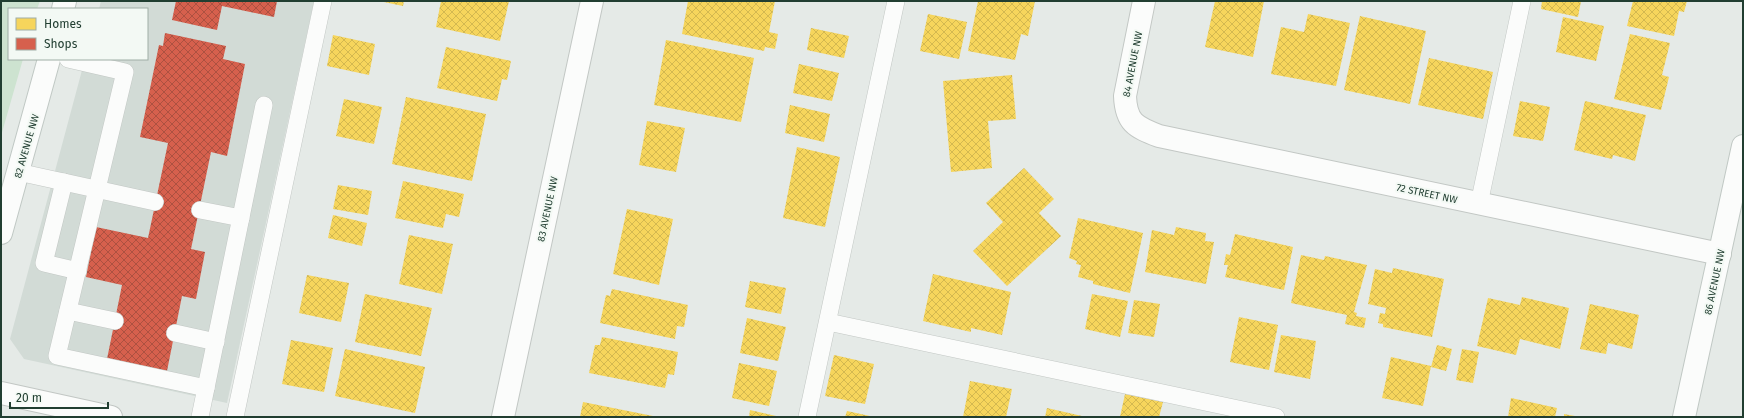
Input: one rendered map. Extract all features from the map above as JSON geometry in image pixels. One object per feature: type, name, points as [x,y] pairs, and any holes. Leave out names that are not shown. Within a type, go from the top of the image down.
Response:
[{"type":"street","name":"83 AVENUE NW","points":[[503,417],[592,1]]},
{"type":"street","name":"84 AVENUE NW","points":[[1135,125],[1126,108],[1125,96],[1144,1]]},
{"type":"street","name":"82 AVENUE NW","points":[[1,233],[49,60]]},
{"type":"street","name":"72 STREET NW","points":[[1135,125],[1159,136],[1720,254]]},
{"type":"street","name":"86 AVENUE NW","points":[[1684,417],[1743,146]]},
{"type":"street","points":[[1,393],[111,417]]},
{"type":"lane","points":[[235,417],[323,1]]},
{"type":"lane","points":[[807,417],[896,1]]},
{"type":"lane","points":[[1479,204],[1522,1]]},
{"type":"lane","points":[[72,60],[125,72],[57,356],[206,388]]},
{"type":"lane","points":[[200,417],[264,105]]},
{"type":"lane","points":[[18,172],[155,202]]},
{"type":"lane","points":[[64,182],[44,263],[78,271]]},
{"type":"lane","points":[[200,210],[241,218]]},
{"type":"lane","points":[[68,311],[115,321]]},
{"type":"lane","points":[[828,322],[1276,417]]},
{"type":"lane","points":[[175,333],[216,342]]},
{"type":"shaded area","points":[[101,1],[314,1],[227,403],[24,359],[10,339],[85,60],[148,60],[148,8],[99,8]]},
{"type":"green space","points":[[1,1],[40,1],[37,8],[8,8],[8,60],[23,60],[1,136]]},
{"type":"building: Homes","points":[[379,1],[404,1],[403,6]]},
{"type":"building: Homes","points":[[441,1],[509,1],[500,41],[436,27]]},
{"type":"building: Homes","points":[[688,1],[775,1],[769,32],[778,34],[775,49],[765,47],[764,51],[682,34]]},
{"type":"building: Homes","points":[[978,1],[1035,1],[1028,36],[1021,34],[1015,60],[968,51]]},
{"type":"building: Homes","points":[[1215,1],[1264,1],[1253,57],[1205,47]]},
{"type":"building: Homes","points":[[1542,1],[1581,1],[1578,17],[1541,9]]},
{"type":"building: Homes","points":[[1633,1],[1687,1],[1684,12],[1679,11],[1674,36],[1627,26]]},
{"type":"building: Homes","points":[[928,14],[967,22],[959,59],[920,51]]},
{"type":"building: Homes","points":[[1308,14],[1350,23],[1336,86],[1271,74],[1281,27],[1304,32]]},
{"type":"building: Homes","points":[[1360,16],[1426,31],[1410,104],[1344,90]]},
{"type":"building: Homes","points":[[1563,17],[1604,26],[1596,61],[1556,52]]},
{"type":"building: Homes","points":[[811,28],[849,36],[844,58],[807,50]]},
{"type":"building: Homes","points":[[1630,34],[1670,43],[1662,75],[1669,77],[1661,110],[1614,99]]},
{"type":"building: Homes","points":[[333,35],[375,44],[369,75],[327,66]]},
{"type":"building: Homes","points":[[666,40],[754,58],[741,122],[654,105]]},
{"type":"building: Homes","points":[[446,47],[511,61],[507,80],[502,79],[497,101],[437,88]]},
{"type":"building: Homes","points":[[1429,58],[1493,72],[1483,119],[1418,105]]},
{"type":"building: Homes","points":[[799,64],[839,73],[832,101],[793,93]]},
{"type":"building: Homes","points":[[1012,75],[1016,119],[988,121],[992,168],[951,172],[943,81]]},
{"type":"building: Homes","points":[[406,97],[486,114],[472,181],[392,164]]},
{"type":"building: Homes","points":[[344,99],[382,107],[374,144],[336,136]]},
{"type":"building: Homes","points":[[1520,101],[1550,107],[1543,141],[1513,136]]},
{"type":"building: Homes","points":[[1585,101],[1646,115],[1635,161],[1613,155],[1612,159],[1574,150]]},
{"type":"building: Homes","points":[[790,105],[830,114],[824,142],[785,133]]},
{"type":"building: Homes","points":[[647,121],[685,128],[676,172],[639,165]]},
{"type":"building: Homes","points":[[797,147],[840,157],[825,227],[783,218]]},
{"type":"building: Homes","points":[[1024,168],[1054,199],[1039,213],[1061,236],[1007,286],[973,251],[1003,222],[986,203]]},
{"type":"building: Homes","points":[[403,181],[464,194],[459,217],[446,214],[443,228],[395,218]]},
{"type":"building: Homes","points":[[338,185],[372,191],[368,215],[333,209]]},
{"type":"building: Homes","points":[[627,209],[673,219],[659,285],[613,274]]},
{"type":"building: Homes","points":[[333,215],[367,223],[362,246],[328,238]]},
{"type":"building: Homes","points":[[1078,218],[1143,233],[1130,293],[1093,284],[1093,281],[1078,277],[1081,265],[1076,264],[1077,261],[1069,258]]},
{"type":"building: Homes","points":[[1176,227],[1206,233],[1205,241],[1214,242],[1206,284],[1145,272],[1152,230],[1174,235]]},
{"type":"building: Homes","points":[[1235,234],[1293,247],[1284,290],[1225,277],[1228,265],[1224,265],[1226,254],[1230,255]]},
{"type":"building: Homes","points":[[409,235],[453,244],[442,294],[399,284]]},
{"type":"building: Homes","points":[[1301,255],[1324,260],[1325,256],[1367,265],[1354,312],[1357,313],[1356,316],[1366,318],[1364,328],[1345,324],[1347,315],[1291,303]]},
{"type":"building: Homes","points":[[1393,268],[1444,279],[1432,337],[1383,327],[1383,324],[1378,323],[1380,313],[1385,314],[1386,308],[1368,304],[1375,269],[1392,273]]},
{"type":"building: Homes","points":[[933,274],[1011,292],[1002,335],[971,328],[971,332],[923,321]]},
{"type":"building: Homes","points":[[307,275],[349,283],[341,322],[299,313]]},
{"type":"building: Homes","points":[[750,281],[786,288],[781,314],[745,307]]},
{"type":"building: Homes","points":[[612,289],[688,305],[684,327],[677,326],[675,339],[600,323],[606,295],[610,296]]},
{"type":"building: Homes","points":[[365,294],[432,308],[421,356],[355,342]]},
{"type":"building: Homes","points":[[1092,294],[1128,301],[1120,337],[1085,329]]},
{"type":"building: Homes","points":[[1522,297],[1569,308],[1560,349],[1520,339],[1516,355],[1477,346],[1488,298],[1520,305]]},
{"type":"building: Homes","points":[[1134,300],[1160,304],[1154,337],[1128,333]]},
{"type":"building: Homes","points":[[1590,304],[1639,315],[1632,349],[1608,343],[1606,354],[1580,349]]},
{"type":"building: Homes","points":[[1239,317],[1278,325],[1269,370],[1230,362]]},
{"type":"building: Homes","points":[[747,318],[786,327],[778,361],[740,353]]},
{"type":"building: Homes","points":[[1281,335],[1316,341],[1310,379],[1274,372]]},
{"type":"building: Homes","points":[[602,337],[678,352],[674,375],[668,374],[665,388],[589,373],[595,345],[600,345]]},
{"type":"building: Homes","points":[[291,340],[333,348],[324,392],[282,384]]},
{"type":"building: Homes","points":[[1437,345],[1452,349],[1446,371],[1431,367]]},
{"type":"building: Homes","points":[[345,349],[425,367],[415,413],[335,396]]},
{"type":"building: Homes","points":[[1462,349],[1479,352],[1473,383],[1456,380]]},
{"type":"building: Homes","points":[[834,355],[874,364],[865,404],[825,396]]},
{"type":"building: Homes","points":[[1391,357],[1431,366],[1423,406],[1382,398]]},
{"type":"building: Homes","points":[[739,363],[777,371],[769,406],[732,398]]},
{"type":"building: Homes","points":[[970,381],[1012,389],[1006,417],[963,417]]},
{"type":"building: Homes","points":[[1125,394],[1163,402],[1159,417],[1120,417]]},
{"type":"building: Homes","points":[[1511,398],[1557,408],[1555,417],[1508,417]]},
{"type":"building: Homes","points":[[583,402],[653,416],[653,417],[580,417]]},
{"type":"building: Homes","points":[[1047,408],[1082,416],[1082,417],[1045,417]]},
{"type":"building: Homes","points":[[750,410],[776,416],[776,417],[749,417]]},
{"type":"building: Homes","points":[[847,411],[870,416],[870,417],[845,417]]},
{"type":"building: Homes","points":[[1564,414],[1575,416],[1575,417],[1564,417]]},
{"type":"building: Shops","points":[[176,1],[277,1],[274,17],[222,6],[217,30],[172,20]]},
{"type":"building: Shops","points":[[165,33],[226,46],[223,59],[245,64],[227,156],[211,152],[191,249],[205,252],[196,299],[182,296],[167,371],[107,359],[122,285],[86,277],[96,227],[148,238],[168,143],[140,137],[159,45],[163,46]]}]
